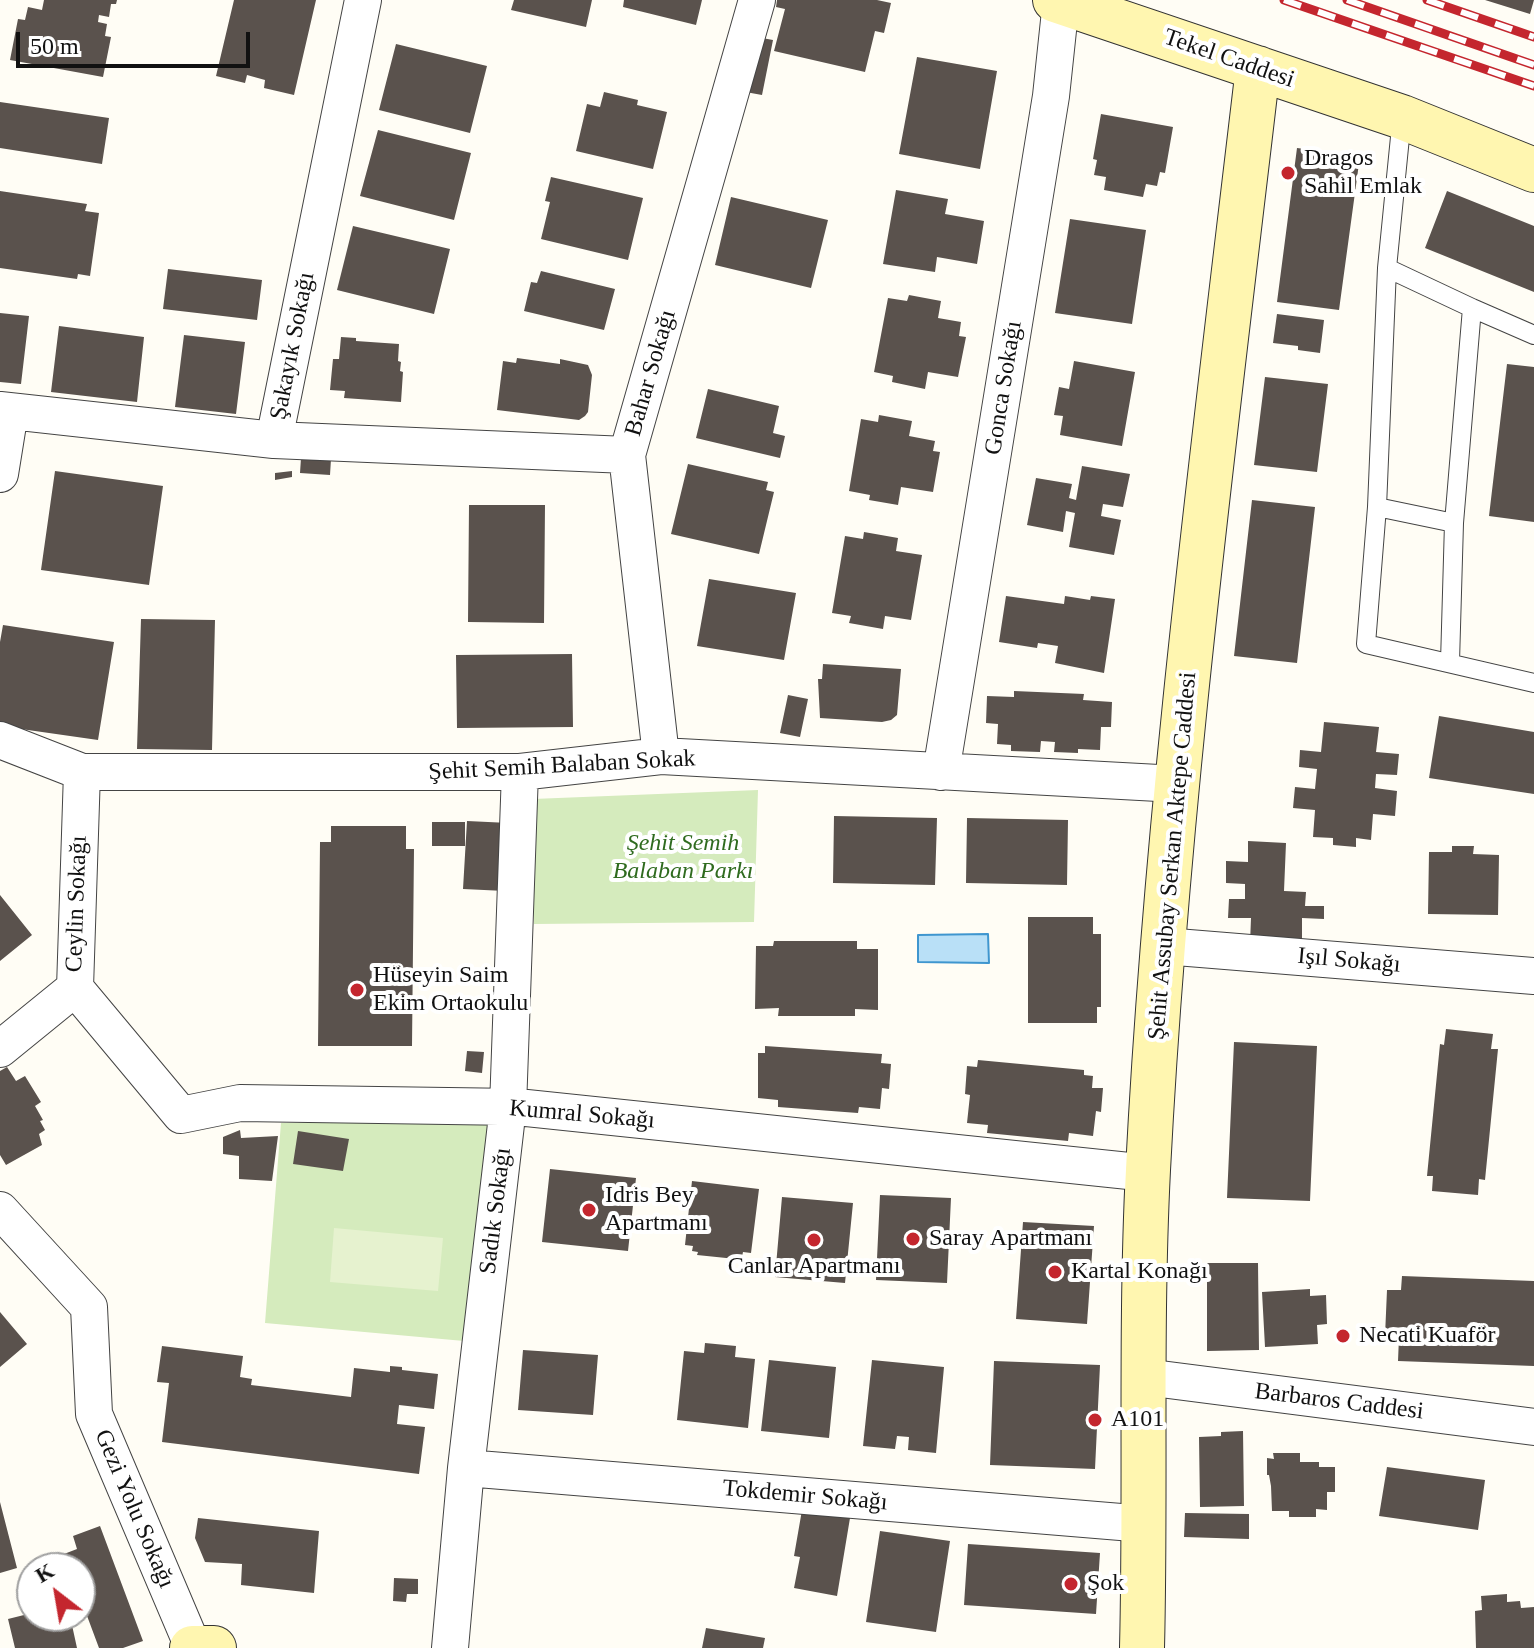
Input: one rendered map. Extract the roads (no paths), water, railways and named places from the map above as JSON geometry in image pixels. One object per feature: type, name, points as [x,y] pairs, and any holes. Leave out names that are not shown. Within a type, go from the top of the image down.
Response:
[{"type":"street","name":"Şakayık Sokağı","points":[[363,0],[274,440],[627,455]]},
{"type":"street","name":"Bahar Sokağı","points":[[661,756],[627,455],[757,0]]},
{"type":"street","name":"Tekel Caddesi","points":[[1058,1],[1402,117],[1534,170]]},
{"type":"street","name":"Gonca Sokağı","points":[[941,772],[1044,140],[1058,1]]},
{"type":"street","name":"Şehit Assubay Serkan Aktepe Caddesi","points":[[1142,1648],[1148,1173],[1164,946],[1188,666],[1258,68]]},
{"type":"street","name":"Tekel Caddesi","points":[[1402,117],[1507,135],[1534,145]]},
{"type":"street","points":[[0,474],[5,411],[274,440]]},
{"type":"street","name":"Şehit Semih Balaban Sokak","points":[[0,740],[82,772],[520,772],[661,756],[1177,784]]},
{"type":"street","name":"Ceylin Sokağı","points":[[0,1049],[75,988],[82,772]]},
{"type":"street","name":"Sadık Sokağı","points":[[450,1648],[466,1468],[508,1107],[520,772]]},
{"type":"street","name":"Işıl Sokağı","points":[[1164,946],[1534,976]]},
{"type":"street","name":"Kumral Sokağı","points":[[75,988],[181,1115],[240,1103],[508,1107],[1148,1173]]},
{"type":"street","name":"Gezi Yolu Sokağı","points":[[0,1210],[89,1307],[94,1414],[192,1648]]},
{"type":"street","name":"Barbaros Caddesi","points":[[1145,1377],[1534,1427]]},
{"type":"street","name":"Tokdemir Sokağı","points":[[466,1468],[1145,1524]]},
{"type":"street","points":[[192,1648],[214,1648]]},
{"type":"lane","points":[[1402,117],[1387,268],[1377,507],[1366,644],[1534,683]]},
{"type":"lane","points":[[1387,268],[1534,335]]},
{"type":"lane","points":[[1450,662],[1454,523],[1472,308]]},
{"type":"lane","points":[[1377,507],[1454,523]]},
{"type":"water","points":[[988,934],[989,963],[918,962],[918,935]]},
{"type":"railway","points":[[1284,0],[1534,86]]},
{"type":"railway","points":[[1347,0],[1534,65]]},
{"type":"railway","points":[[1427,0],[1534,37]]},
{"type":"place","name":"Dragos Sahil Emlak","points":[[1288,173]]},
{"type":"place","name":"Hüseyin Saim Ekim Ortaokulu","points":[[357,990]]},
{"type":"place","name":"Idris Bey Apartmanı","points":[[589,1210]]},
{"type":"place","name":"Saray Apartmanı","points":[[913,1239]]},
{"type":"place","name":"Canlar Apartmanı","points":[[814,1240]]},
{"type":"place","name":"Kartal Konağı","points":[[1055,1272]]},
{"type":"place","name":"Necati Kuaför","points":[[1343,1336]]},
{"type":"place","name":"A101","points":[[1095,1420]]},
{"type":"place","name":"Şok","points":[[1071,1584]]},
{"type":"park label","name":"Şehit Semih Balaban Parkı","points":[[683,858]]}]
